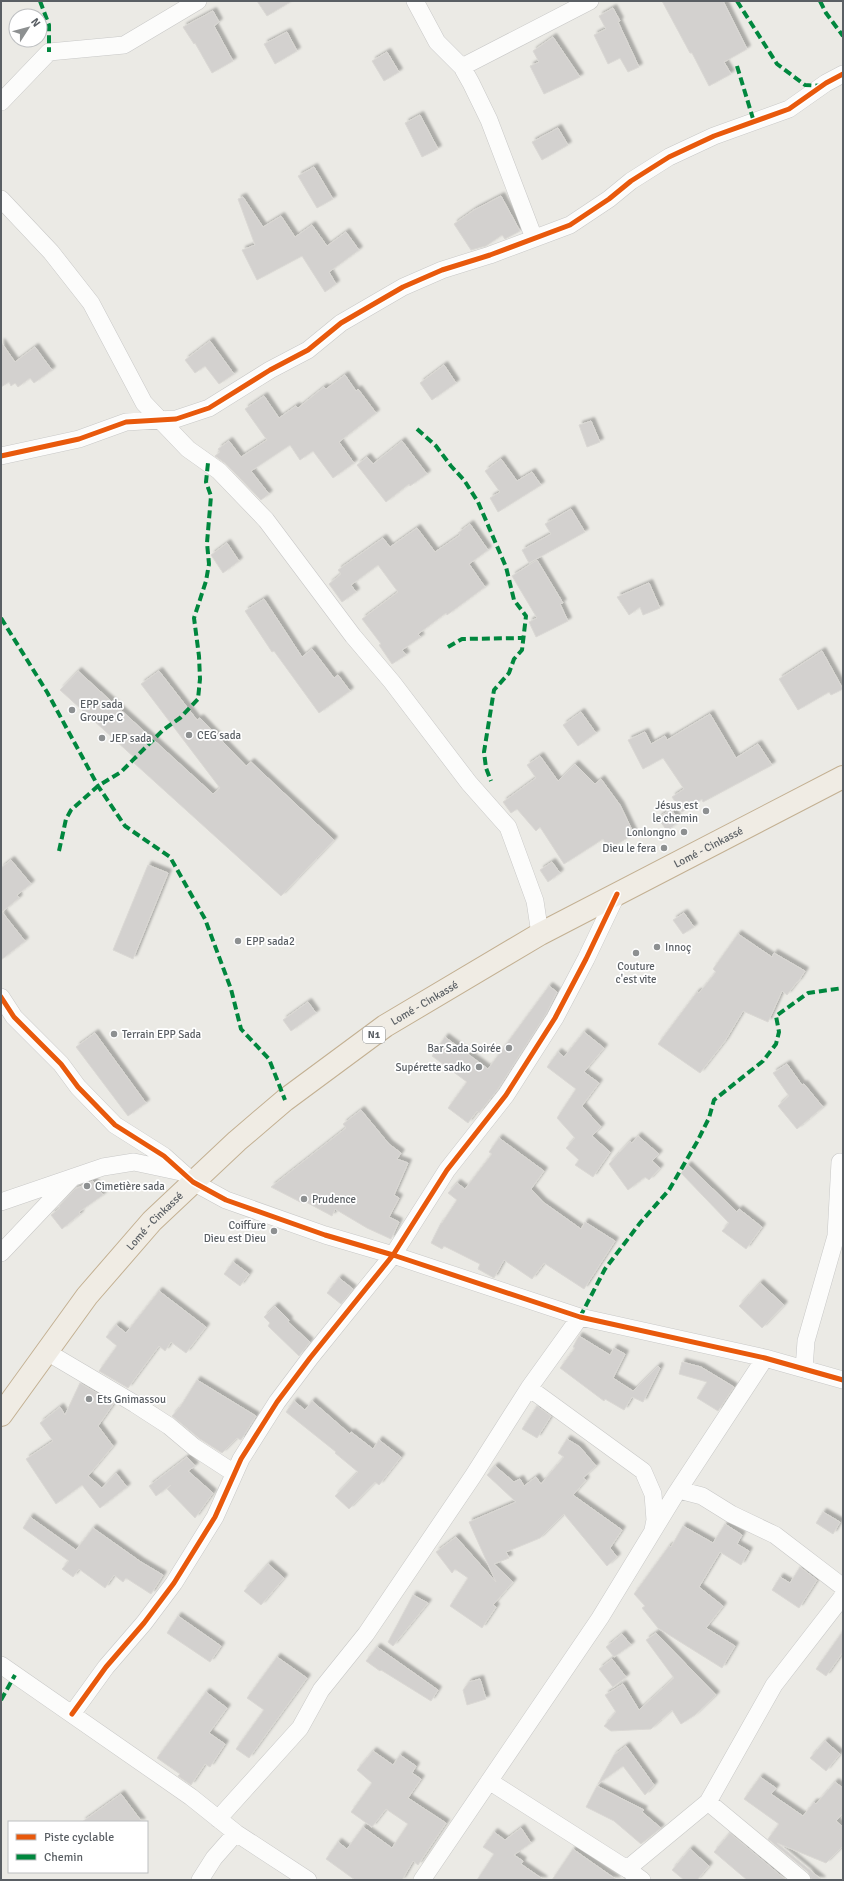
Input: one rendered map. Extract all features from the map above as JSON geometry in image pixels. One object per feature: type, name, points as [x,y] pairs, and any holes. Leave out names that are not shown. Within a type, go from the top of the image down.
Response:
[{"type":"highway","name":"Lomé - Cinkassé","points":[[5,1402],[47,1352],[96,1284],[152,1221],[188,1177],[237,1141],[285,1100],[385,1026],[540,934],[843,777]]},
{"type":"street","points":[[1,102],[50,52],[124,45],[198,1]]},
{"type":"street","points":[[415,1],[437,42],[462,67],[489,120],[534,238]]},
{"type":"street","points":[[462,67],[590,1]]},
{"type":"street","points":[[1,456],[78,439],[126,422],[176,419],[208,408],[270,370],[308,350],[341,323],[403,287],[442,270],[490,255],[570,225],[609,199],[630,181],[669,157],[714,136],[789,109],[826,83],[843,74]]},
{"type":"street","points":[[1,199],[51,252],[91,303],[144,403],[188,449],[218,471],[266,520],[349,630],[392,682],[469,783],[508,827],[535,901],[540,934]]},
{"type":"street","points":[[72,1714],[106,1667],[144,1623],[174,1583],[215,1517],[241,1459],[277,1402],[310,1358],[393,1255],[447,1170],[506,1094],[555,1018],[586,959],[616,894]]},
{"type":"street","points":[[1,997],[14,1017],[61,1064],[78,1087],[115,1125],[164,1156],[188,1177],[226,1200],[324,1235],[393,1255],[580,1317],[766,1358],[843,1380]]},
{"type":"street","points":[[1,1202],[75,1175],[103,1167],[134,1162],[188,1177]]},
{"type":"street","points":[[804,1369],[806,1341],[836,1236],[840,1162]]},
{"type":"street","points":[[1,1253],[75,1175]]},
{"type":"street","points":[[218,1819],[300,1728],[321,1690],[366,1634],[473,1476],[529,1388],[580,1317]]},
{"type":"street","points":[[47,1352],[169,1426],[194,1447],[234,1473]]},
{"type":"street","points":[[422,1880],[600,1618],[679,1490],[766,1358]]},
{"type":"street","points":[[529,1388],[643,1471],[653,1494],[655,1520],[653,1532]]},
{"type":"street","points":[[679,1490],[702,1496],[731,1514],[774,1535],[843,1587]]},
{"type":"street","points":[[627,1869],[708,1802],[774,1686],[843,1596]]},
{"type":"street","points":[[1,1665],[191,1797],[236,1833],[308,1880]]},
{"type":"street","points":[[489,1781],[642,1880]]},
{"type":"street","points":[[708,1802],[802,1880]]},
{"type":"street","points":[[200,1880],[214,1858],[236,1833]]},
{"type":"building","points":[[257,1],[292,1],[267,16]]},
{"type":"building","points":[[662,1],[723,1],[747,49],[724,62],[731,74],[709,86]]},
{"type":"building","points":[[613,8],[639,67],[628,72],[620,58],[608,64],[594,35],[606,29],[599,16]]},
{"type":"building","points":[[213,11],[219,22],[214,26],[233,61],[212,73],[195,43],[194,44],[183,27]]},
{"type":"building","points":[[287,32],[297,51],[275,64],[264,44]]},
{"type":"building","points":[[553,37],[580,77],[544,94],[530,66],[539,62],[533,51]]},
{"type":"building","points":[[387,52],[399,72],[384,81],[372,61]]},
{"type":"building","points":[[420,115],[438,149],[422,157],[405,123]]},
{"type":"building","points":[[558,128],[568,145],[542,160],[532,142]]},
{"type":"building","points":[[314,167],[333,199],[317,208],[298,176]]},
{"type":"building","points":[[501,196],[520,231],[505,239],[502,235],[486,246],[471,250],[454,224],[474,210]]},
{"type":"building","points":[[243,197],[263,227],[281,216],[295,237],[312,225],[327,246],[346,232],[359,250],[329,272],[336,284],[325,292],[302,256],[257,280],[242,250],[255,245],[238,199]]},
{"type":"building","points":[[210,341],[234,374],[219,384],[205,366],[195,373],[185,360]]},
{"type":"building","points":[[1,342],[15,362],[35,347],[52,370],[34,383],[30,378],[18,387],[15,383],[11,386],[9,382],[1,387]]},
{"type":"building","points":[[444,365],[456,383],[432,400],[420,383]]},
{"type":"building","points":[[345,375],[356,391],[358,389],[376,413],[339,442],[354,463],[333,478],[313,451],[300,460],[290,445],[251,471],[269,494],[261,500],[226,464],[215,456],[220,452],[218,449],[229,441],[241,457],[267,440],[245,409],[264,396],[279,418],[296,406],[298,408],[324,387],[326,389]]},
{"type":"building","points":[[591,421],[600,442],[587,447],[579,425]]},
{"type":"building","points":[[402,441],[427,474],[410,486],[409,484],[386,502],[357,465],[367,457],[373,464]]},
{"type":"building","points":[[501,459],[517,481],[532,472],[541,485],[498,512],[490,498],[500,492],[485,471]]},
{"type":"building","points":[[571,509],[585,532],[529,563],[522,550],[551,534],[545,524]]},
{"type":"building","points":[[470,524],[488,550],[469,564],[485,587],[418,634],[421,637],[402,650],[406,655],[392,664],[379,645],[381,644],[362,619],[398,592],[378,565],[351,585],[356,592],[342,602],[329,584],[341,574],[338,570],[383,538],[390,547],[417,528],[435,552],[460,535],[458,533]]},
{"type":"building","points":[[227,543],[239,561],[223,573],[211,555]]},
{"type":"building","points":[[537,560],[563,603],[560,604],[568,621],[536,637],[529,622],[537,618],[512,576]]},
{"type":"building","points":[[649,583],[660,608],[643,615],[640,607],[629,615],[617,597]]},
{"type":"building","points":[[264,599],[302,657],[312,649],[334,678],[338,675],[350,691],[319,713],[274,651],[272,652],[245,611]]},
{"type":"building","points":[[822,651],[843,689],[831,695],[829,692],[798,710],[779,679]]},
{"type":"building","points":[[78,671],[213,794],[220,788],[141,684],[159,671],[197,720],[200,718],[246,766],[251,762],[334,840],[281,896],[134,763],[137,760],[60,690]]},
{"type":"building","points":[[581,712],[596,733],[578,746],[563,725]]},
{"type":"building","points":[[710,714],[736,758],[758,744],[772,765],[703,802],[702,799],[682,812],[672,797],[684,789],[663,758],[643,769],[628,740],[645,732],[651,744],[665,736],[667,740]]},
{"type":"building","points":[[540,756],[558,781],[575,764],[595,784],[601,779],[620,805],[634,834],[609,849],[603,839],[564,864],[540,827],[536,831],[517,809],[511,813],[503,802],[536,778],[527,765]]},
{"type":"building","points":[[671,809],[679,821],[667,831],[658,818]]},
{"type":"building","points":[[11,860],[31,884],[17,895],[19,898],[2,912],[25,941],[1,960],[1,868]]},
{"type":"building","points":[[552,862],[560,873],[548,882],[540,870]]},
{"type":"building","points":[[148,865],[168,873],[133,959],[113,950]]},
{"type":"building","points":[[684,913],[694,927],[683,934],[673,920]]},
{"type":"building","points":[[738,934],[772,957],[774,953],[805,971],[787,995],[782,991],[768,1022],[743,1011],[725,1041],[700,1073],[658,1044],[697,992],[699,993],[716,972],[713,969]]},
{"type":"building","points":[[549,986],[557,992],[546,1014],[498,1089],[479,1113],[477,1111],[468,1123],[448,1108],[467,1082],[432,1056],[445,1037],[488,1069]]},
{"type":"building","points":[[308,1002],[316,1013],[291,1031],[283,1020]]},
{"type":"building","points":[[584,1032],[604,1048],[584,1072],[599,1083],[582,1106],[601,1127],[592,1136],[610,1152],[593,1177],[575,1165],[579,1160],[566,1148],[575,1138],[557,1118],[576,1089],[547,1067],[558,1052],[564,1057]]},
{"type":"building","points":[[95,1033],[146,1103],[128,1116],[76,1047]]},
{"type":"building","points":[[787,1064],[802,1085],[804,1084],[823,1107],[797,1129],[778,1106],[789,1096],[773,1073]]},
{"type":"building","points":[[361,1110],[389,1144],[401,1153],[397,1159],[408,1163],[394,1195],[399,1198],[389,1217],[399,1222],[391,1239],[367,1228],[335,1209],[332,1216],[304,1201],[302,1203],[271,1187],[346,1128],[343,1124]]},
{"type":"building","points":[[638,1136],[659,1154],[652,1161],[660,1168],[649,1180],[645,1177],[628,1190],[609,1164],[630,1141],[632,1143]]},
{"type":"building","points":[[499,1138],[544,1171],[531,1189],[543,1202],[581,1229],[585,1222],[615,1241],[584,1289],[544,1263],[532,1279],[504,1260],[494,1278],[478,1269],[480,1264],[444,1246],[442,1249],[431,1243],[441,1223],[457,1200],[448,1193],[457,1183],[465,1189],[492,1154],[489,1152]]},
{"type":"building","points":[[688,1165],[737,1212],[739,1209],[762,1227],[746,1249],[722,1231],[729,1223],[681,1173]]},
{"type":"building","points":[[93,1181],[103,1195],[79,1212],[80,1214],[62,1229],[51,1215],[60,1208],[59,1206],[75,1189]]},
{"type":"building","points":[[233,1262],[249,1274],[240,1286],[224,1274]]},
{"type":"building","points":[[339,1278],[353,1289],[341,1304],[327,1293]]},
{"type":"building","points":[[760,1283],[784,1305],[762,1328],[739,1306]]},
{"type":"building","points":[[159,1291],[206,1327],[186,1353],[171,1342],[165,1351],[159,1346],[128,1388],[99,1371],[117,1346],[106,1337],[116,1325],[126,1333]]},
{"type":"building","points":[[275,1306],[289,1320],[288,1322],[310,1342],[299,1356],[268,1326],[270,1323],[264,1317]]},
{"type":"building","points":[[579,1336],[610,1355],[614,1348],[625,1354],[613,1378],[633,1391],[658,1366],[660,1368],[643,1402],[632,1397],[624,1410],[605,1399],[604,1401],[560,1368],[575,1348],[573,1347]]},
{"type":"building","points":[[682,1362],[701,1367],[734,1387],[718,1411],[697,1398],[707,1382],[679,1374]]},
{"type":"building","points":[[197,1380],[256,1416],[241,1440],[237,1438],[222,1453],[200,1439],[172,1416],[180,1407]]},
{"type":"building","points":[[80,1383],[114,1403],[98,1426],[113,1446],[88,1476],[102,1488],[116,1473],[127,1487],[100,1508],[82,1485],[56,1504],[26,1459],[53,1441],[40,1423],[60,1407],[65,1415]]},
{"type":"building","points":[[294,1401],[305,1410],[312,1401],[350,1434],[351,1432],[373,1449],[379,1440],[401,1457],[379,1485],[375,1482],[349,1509],[335,1496],[358,1472],[335,1453],[336,1452],[286,1412]]},
{"type":"building","points":[[537,1406],[551,1416],[537,1438],[522,1429]]},
{"type":"building","points":[[567,1439],[580,1447],[596,1466],[583,1478],[586,1480],[573,1495],[622,1530],[610,1548],[617,1557],[607,1566],[564,1514],[540,1538],[506,1552],[509,1558],[494,1564],[513,1582],[493,1605],[496,1607],[482,1628],[450,1606],[468,1578],[455,1569],[452,1573],[436,1552],[456,1537],[496,1582],[469,1522],[516,1502],[487,1475],[495,1466],[514,1482],[520,1479],[524,1486],[536,1477],[541,1484],[564,1457],[558,1453]]},
{"type":"building","points":[[187,1457],[195,1466],[188,1471],[213,1493],[195,1518],[167,1489],[171,1485],[156,1496],[149,1486]]},
{"type":"building","points":[[823,1512],[840,1522],[833,1534],[816,1523]]},
{"type":"building","points":[[30,1517],[76,1550],[93,1528],[141,1562],[163,1575],[151,1594],[126,1578],[123,1582],[114,1575],[105,1588],[79,1569],[73,1577],[62,1569],[69,1561],[23,1528]]},
{"type":"building","points":[[725,1524],[742,1535],[737,1544],[749,1551],[741,1565],[720,1552],[699,1587],[723,1606],[706,1628],[735,1646],[722,1668],[658,1628],[642,1608],[645,1606],[634,1594],[669,1546],[671,1547],[683,1526],[713,1543]]},
{"type":"building","points":[[268,1564],[284,1578],[261,1605],[244,1591]]},
{"type":"building","points":[[800,1567],[817,1580],[799,1608],[772,1590],[780,1577],[790,1583]]},
{"type":"building","points":[[413,1595],[428,1603],[393,1646],[388,1642]]},
{"type":"building","points":[[178,1616],[221,1646],[210,1662],[167,1633]]},
{"type":"building","points":[[843,1631],[843,1652],[826,1676],[816,1669]]},
{"type":"building","points":[[656,1633],[716,1695],[695,1715],[681,1724],[672,1710],[651,1729],[611,1731],[604,1726],[616,1712],[605,1695],[623,1684],[639,1710],[674,1678],[646,1640]]},
{"type":"building","points":[[622,1634],[631,1645],[614,1657],[606,1647]]},
{"type":"building","points":[[377,1647],[438,1690],[431,1701],[366,1661]]},
{"type":"building","points":[[277,1657],[307,1678],[249,1758],[236,1749],[264,1710],[247,1698]]},
{"type":"building","points":[[612,1659],[626,1677],[613,1687],[599,1669]]},
{"type":"building","points":[[480,1679],[486,1699],[467,1705],[463,1690],[469,1682]]},
{"type":"building","points":[[206,1692],[227,1708],[209,1733],[225,1744],[210,1767],[205,1764],[191,1785],[178,1776],[180,1774],[157,1758]]},
{"type":"building","points":[[825,1741],[840,1754],[826,1771],[810,1758]]},
{"type":"building","points":[[626,1746],[654,1785],[645,1795],[623,1766],[598,1784],[614,1755]]},
{"type":"building","points":[[373,1751],[393,1765],[400,1755],[416,1766],[412,1773],[421,1779],[408,1798],[446,1823],[418,1865],[413,1861],[402,1880],[355,1880],[326,1859],[338,1842],[347,1849],[363,1827],[392,1848],[408,1824],[386,1809],[372,1827],[351,1812],[372,1783],[357,1770]]},
{"type":"building","points":[[760,1777],[776,1788],[771,1794],[803,1816],[814,1802],[816,1804],[835,1782],[843,1788],[843,1813],[836,1821],[843,1827],[843,1846],[826,1863],[777,1843],[822,1880],[812,1880],[808,1872],[768,1839],[779,1824],[744,1799]]},
{"type":"building","points":[[597,1786],[644,1810],[642,1812],[661,1828],[641,1844],[614,1821],[586,1807]]},
{"type":"building","points":[[121,1794],[141,1821],[83,1821]]},
{"type":"building","points":[[521,1828],[531,1843],[514,1855],[523,1861],[521,1864],[544,1880],[477,1880],[494,1854],[483,1847],[494,1832],[505,1840]]},
{"type":"building","points":[[730,1833],[786,1880],[747,1880],[714,1852]]},
{"type":"building","points":[[573,1849],[587,1859],[617,1880],[552,1880]]},
{"type":"building","points":[[690,1849],[709,1866],[697,1880],[684,1880],[672,1870]]},
{"type":"marked path","points":[[40,1],[49,25],[49,52]]},
{"type":"marked path","points":[[737,1],[777,64],[805,85],[822,86]]},
{"type":"marked path","points":[[820,1],[826,13],[843,36]]},
{"type":"marked path","points":[[737,66],[754,122]]},
{"type":"marked path","points":[[417,429],[436,446],[464,480],[478,502],[506,567],[514,600],[526,616],[522,650],[514,659],[509,673],[494,690],[484,752],[486,768],[491,781]]},
{"type":"marked path","points":[[59,851],[66,819],[71,810],[98,786],[121,772],[163,730],[180,718],[198,699],[200,679],[199,656],[194,618],[206,581],[209,564],[207,543],[211,496],[206,482],[208,463]]},
{"type":"marked path","points":[[1,618],[47,692],[98,786],[125,826],[170,857],[205,919],[231,989],[241,1029],[269,1059],[285,1100]]},
{"type":"marked path","points":[[448,647],[462,639],[523,638]]},
{"type":"marked path","points":[[580,1317],[605,1269],[640,1223],[669,1190],[697,1142],[709,1118],[714,1100],[763,1061],[776,1044],[779,1032],[776,1016],[808,993],[843,988]]},
{"type":"marked path","points":[[1,1700],[15,1675]]},
{"type":"cycle path","points":[[1,456],[79,439],[126,422],[176,419],[209,408],[270,370],[308,350],[341,323],[403,287],[442,270],[490,255],[570,225],[609,199],[631,181],[669,157],[714,136],[789,109],[826,83],[843,74]]},
{"type":"cycle path","points":[[72,1714],[106,1667],[144,1623],[174,1583],[215,1517],[241,1459],[277,1402],[310,1358],[393,1255],[447,1170],[506,1095],[555,1018],[586,959],[617,894]]},
{"type":"cycle path","points":[[1,997],[14,1017],[61,1064],[78,1087],[115,1125],[164,1156],[193,1182],[226,1200],[325,1235],[393,1255],[580,1317],[765,1358],[843,1380]]},
{"type":"place","name":"EPP sada Groupe C","points":[[72,710]]},
{"type":"place","name":"CEG sada","points":[[189,735]]},
{"type":"place","name":"JEP sada","points":[[102,738]]},
{"type":"place","name":"Jésus est le chemin","points":[[706,811]]},
{"type":"place","name":"Lonlongno","points":[[684,832]]},
{"type":"place","name":"Dieu le fera","points":[[664,848]]},
{"type":"place","name":"EPP sada2","points":[[238,941]]},
{"type":"place","name":"Innoç","points":[[657,947]]},
{"type":"place","name":"Couture c'est vite","points":[[636,953]]},
{"type":"place","name":"Terrain EPP Sada","points":[[114,1034]]},
{"type":"place","name":"Bar Sada Soirée","points":[[509,1048]]},
{"type":"place","name":"Supérette sadko","points":[[479,1067]]},
{"type":"place","name":"Cimetière sada","points":[[87,1186]]},
{"type":"place","name":"Prudence","points":[[304,1199]]},
{"type":"place","name":"Coiffure Dieu est Dieu","points":[[274,1231]]},
{"type":"place","name":"Ets Gnimassou","points":[[89,1399]]}]
